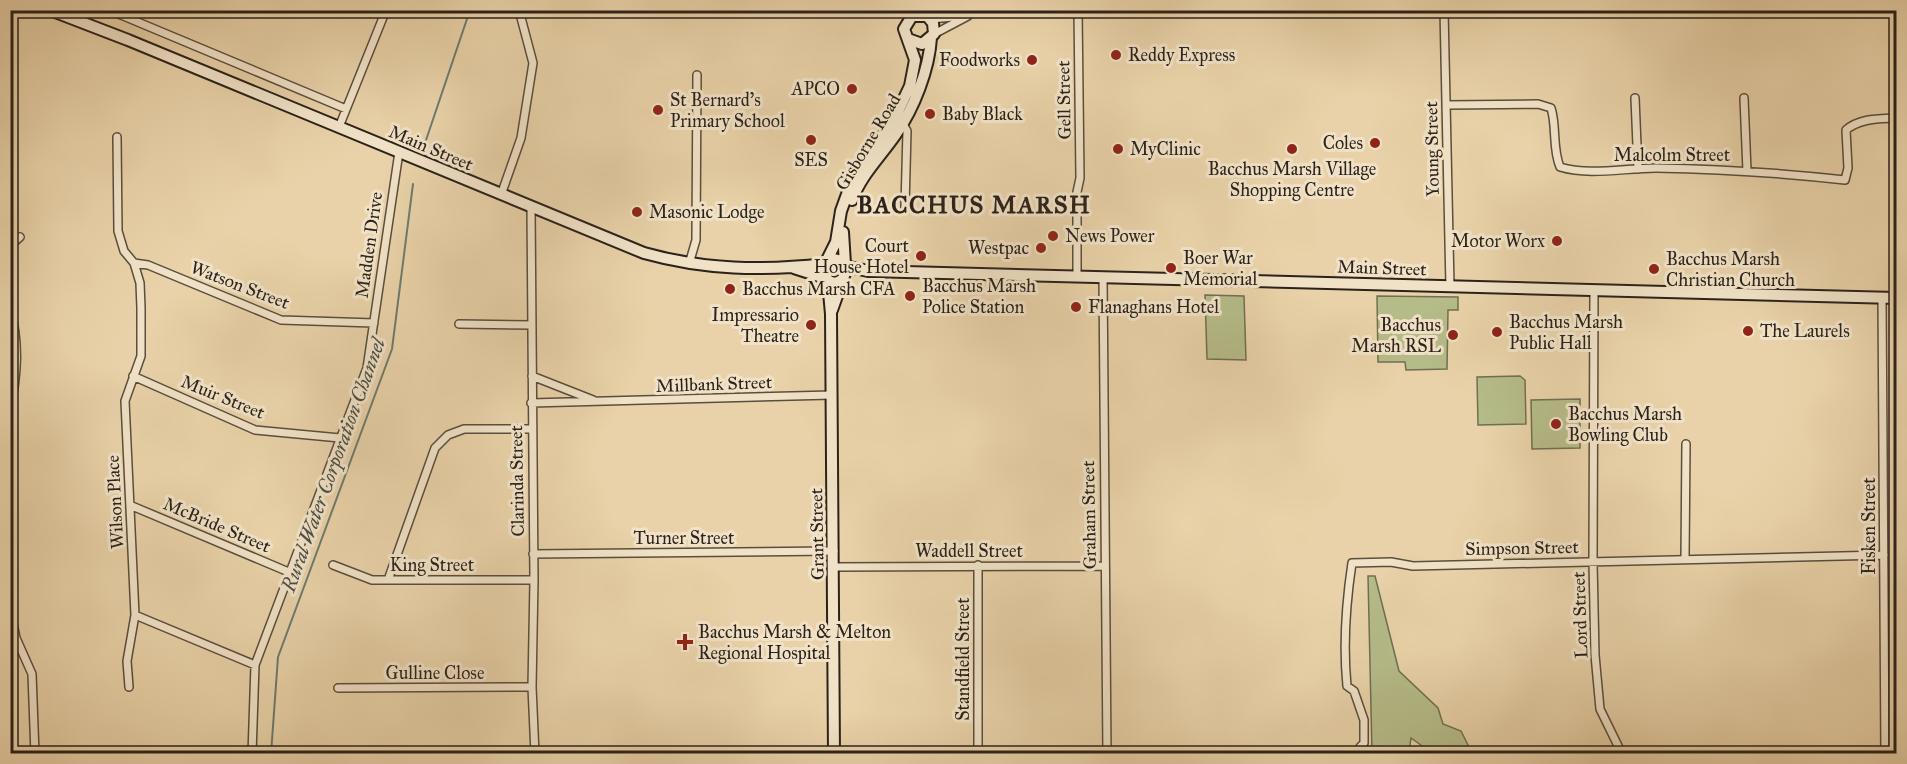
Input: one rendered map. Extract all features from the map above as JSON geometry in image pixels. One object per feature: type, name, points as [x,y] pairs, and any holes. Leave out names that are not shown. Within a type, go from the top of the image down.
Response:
[{"type":"main road","name":"Main Street","points":[[50,10],[66,13],[627,247],[689,264],[726,269],[794,268],[825,263]]},
{"type":"main road","points":[[908,15],[927,15],[933,36],[922,44],[908,39],[904,29],[908,15]]},
{"type":"main road","name":"Gisborne Road","points":[[845,265],[844,225],[855,191],[911,107],[930,54],[933,36]]},
{"type":"main road","name":"Gisborne Road","points":[[825,263],[836,242],[841,211],[854,175],[893,122],[910,86],[915,60],[908,39]]},
{"type":"main road","points":[[834,259],[845,265],[844,278],[836,283],[826,279],[825,263],[834,259]]},
{"type":"main road","name":"Main Street","points":[[845,265],[867,271],[1896,298]]},
{"type":"main road","name":"Main Street","points":[[794,268],[826,279]]},
{"type":"main road","name":"Main Street","points":[[844,278],[867,271]]},
{"type":"main road","name":"Grant Street","points":[[831,314],[844,278]]},
{"type":"main road","name":"Grant Street","points":[[826,279],[831,314],[834,753]]},
{"type":"street","points":[[110,10],[346,109]]},
{"type":"street","points":[[339,127],[386,10]]},
{"type":"street","points":[[501,195],[521,138],[533,63],[519,10]]},
{"type":"street","name":"Gell Street","points":[[1077,276],[1078,10]]},
{"type":"street","name":"Young Street","points":[[1444,10],[1450,286]]},
{"type":"street","points":[[927,15],[976,12]]},
{"type":"street","points":[[933,36],[976,12]]},
{"type":"street","points":[[689,264],[696,240],[697,75]]},
{"type":"street","points":[[1635,98],[1638,169]]},
{"type":"street","points":[[1744,98],[1747,171]]},
{"type":"street","name":"Malcolm Street","points":[[1446,105],[1538,104],[1551,108],[1555,121],[1556,156],[1560,167],[1575,171],[1638,169],[1747,171],[1845,180],[1848,168],[1846,130],[1854,123],[1866,120],[1896,118]]},
{"type":"street","points":[[902,122],[907,131],[908,140],[905,207]]},
{"type":"street","name":"Wilson Place","points":[[117,138],[118,231],[124,251],[134,263],[140,283],[141,356],[125,401],[132,506],[135,615],[127,662],[129,687]]},
{"type":"street","name":"Madden Drive","points":[[252,753],[255,665],[367,368],[399,152]]},
{"type":"street","name":"Clarinda Street","points":[[531,207],[534,580],[532,687],[535,753]]},
{"type":"street","points":[[10,246],[20,237]]},
{"type":"street","name":"Watson Street","points":[[134,263],[148,265],[281,320],[374,323]]},
{"type":"street","name":"Graham Street","points":[[1102,277],[1107,753]]},
{"type":"street","name":"Lord Street","points":[[1594,290],[1593,562],[1600,709],[1622,753]]},
{"type":"street","name":"Fisken Street","points":[[1882,298],[1885,753]]},
{"type":"street","points":[[10,308],[16,330],[18,366],[10,412]]},
{"type":"street","points":[[459,324],[532,325]]},
{"type":"street","name":"Muir Street","points":[[133,376],[255,430],[340,438]]},
{"type":"street","name":"Millbank Street","points":[[532,376],[598,402]]},
{"type":"street","name":"Millbank Street","points":[[531,403],[832,395]]},
{"type":"street","points":[[388,580],[435,448],[448,435],[464,429],[531,429]]},
{"type":"street","points":[[1685,558],[1686,444]]},
{"type":"street","name":"McBride Street","points":[[132,506],[291,573]]},
{"type":"street","name":"Turner Street","points":[[533,554],[834,551]]},
{"type":"street","name":"Simpson Street","points":[[1360,747],[1364,743],[1364,720],[1354,691],[1347,686],[1346,671],[1346,590],[1352,563],[1390,562],[1413,566],[1884,555]]},
{"type":"street","name":"King Street","points":[[333,565],[372,580],[534,580]]},
{"type":"street","name":"Standfield Street","points":[[978,565],[978,753]]},
{"type":"street","name":"Waddell Street","points":[[834,567],[1105,566]]},
{"type":"street","points":[[10,608],[19,645],[32,674],[35,753]]},
{"type":"street","points":[[135,615],[255,665]]},
{"type":"street","points":[[10,648],[19,645]]},
{"type":"street","name":"Gulline Close","points":[[338,688],[532,687]]},
{"type":"green space","points":[[1205,295],[1244,296],[1246,360],[1207,359]]},
{"type":"green space","points":[[1377,296],[1458,297],[1458,310],[1448,310],[1447,369],[1406,370],[1405,362],[1378,362]]},
{"type":"green space","points":[[1520,376],[1525,380],[1526,424],[1478,425],[1477,377]]},
{"type":"green space","name":"Bacchus Marsh Bowling Club","points":[[1580,399],[1580,448],[1532,449],[1531,400]]},
{"type":"green space","points":[[1368,576],[1375,576],[1399,671],[1438,708],[1443,724],[1461,731],[1472,753],[1432,753],[1411,738],[1409,753],[1372,753]]},
{"type":"waterway","name":"Rural Water Corporation Channel","points":[[423,149],[470,10]]},
{"type":"waterway","name":"Rural Water Corporation Channel","points":[[271,754],[278,657],[392,349],[413,184]]},
{"type":"place","name":"Reddy Express","points":[[1116,55]]},
{"type":"place","name":"Foodworks","points":[[1032,60]]},
{"type":"place","name":"APCO","points":[[852,89]]},
{"type":"place","name":"St Bernard's Primary School","points":[[658,110]]},
{"type":"place","name":"Baby Black","points":[[930,114]]},
{"type":"place","name":"SES","points":[[811,140]]},
{"type":"place","name":"Coles","points":[[1375,143]]},
{"type":"place","name":"MyClinic","points":[[1118,149]]},
{"type":"place","name":"Bacchus Marsh Village Shopping Centre","points":[[1292,149]]},
{"type":"place","name":"Masonic Lodge","points":[[637,212]]},
{"type":"place","name":"News Power","points":[[1053,236]]},
{"type":"place","name":"Motor Worx","points":[[1557,241]]},
{"type":"place","name":"Westpac","points":[[1041,248]]},
{"type":"place","name":"Court House Hotel","points":[[921,256]]},
{"type":"place","name":"Boer War Memorial","points":[[1171,268]]},
{"type":"place","name":"Bacchus Marsh Christian Church","points":[[1654,269]]},
{"type":"place","name":"Bacchus Marsh CFA","points":[[730,289]]},
{"type":"place","name":"Bacchus Marsh Police Station","points":[[910,296]]},
{"type":"place","name":"Flanaghans Hotel","points":[[1076,307]]},
{"type":"place","name":"Impressario Theatre","points":[[811,325]]},
{"type":"place","name":"The Laurels","points":[[1748,331]]},
{"type":"place","name":"Bacchus Marsh Public Hall","points":[[1497,332]]},
{"type":"place","name":"Bacchus Marsh RSL","points":[[1453,335]]},
{"type":"place","name":"Bacchus Marsh Bowling Club","points":[[1556,424]]},
{"type":"place","name":"Bacchus Marsh & Melton Regional Hospital","points":[[685,642]]},
{"type":"district","name":"BACCHUS MARSH","points":[[974,205]]}]
